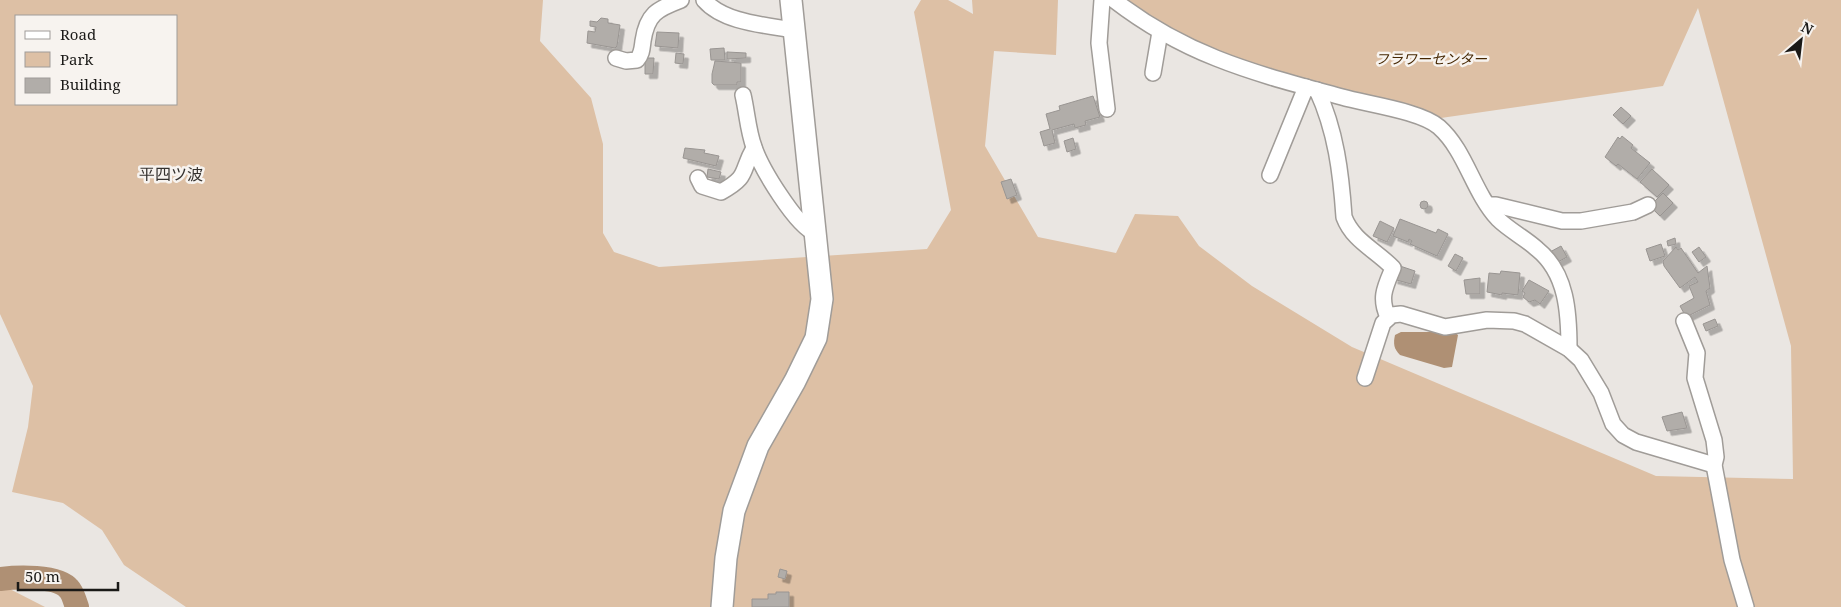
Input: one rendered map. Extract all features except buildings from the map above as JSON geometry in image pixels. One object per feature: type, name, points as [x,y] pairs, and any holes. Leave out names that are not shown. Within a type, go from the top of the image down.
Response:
[{"type":"street","points":[[616,58],[626,61],[637,60],[641,55],[645,28],[651,16],[681,0]]},
{"type":"street","points":[[704,0],[709,6],[727,15],[794,30]]},
{"type":"street","points":[[722,607],[726,558],[734,511],[758,446],[795,381],[816,338],[822,300],[790,0]]},
{"type":"street","points":[[1102,0],[1099,43],[1107,109]]},
{"type":"street","points":[[1114,0],[1160,32],[1221,62],[1311,89],[1405,113],[1427,120],[1438,126],[1449,138],[1488,206],[1498,219],[1539,250],[1558,273],[1569,320],[1569,349]]},
{"type":"street","points":[[1153,73],[1160,32]]},
{"type":"street","points":[[1270,175],[1311,89]]},
{"type":"street","points":[[1311,89],[1327,112],[1335,139],[1344,218],[1347,225],[1355,237],[1393,268],[1382,296],[1388,318]]},
{"type":"street","points":[[744,94],[754,148],[758,159],[798,220],[809,231],[815,233]]},
{"type":"street","points":[[698,178],[702,186],[721,192],[736,184],[745,173],[754,148]]},
{"type":"street","points":[[1488,206],[1496,205],[1562,220],[1581,221],[1633,212],[1648,205]]},
{"type":"street","points":[[1365,378],[1384,323],[1392,315],[1401,314],[1445,327],[1487,320],[1514,321],[1524,324],[1569,349],[1581,360],[1601,393],[1614,424],[1623,435],[1636,442],[1714,465]]},
{"type":"street","points":[[1684,321],[1697,353],[1695,378],[1714,440],[1716,457],[1714,465],[1732,560],[1746,607]]},
{"type":"green space","name":"フラワーセンター","points":[[0,0],[543,0],[540,41],[591,98],[603,144],[603,233],[614,252],[659,267],[927,249],[951,210],[914,12],[921,0],[948,0],[973,14],[972,0],[1058,0],[1056,55],[994,51],[985,146],[1038,237],[1116,253],[1135,214],[1178,216],[1199,246],[1252,286],[1352,347],[1656,476],[1793,479],[1791,346],[1698,8],[1663,86],[1427,120],[1257,74],[1114,0],[1841,0],[1841,607],[186,607],[124,565],[102,530],[63,503],[12,492],[28,427],[33,386],[0,314]]},
{"type":"green space","points":[[0,584],[45,607],[0,607]]},
{"type":"shaded area","points":[[1401,332],[1454,332],[1458,335],[1452,367],[1444,368],[1400,355],[1395,348],[1394,341],[1395,335]]},
{"type":"waterway","points":[[0,579],[36,578],[56,581],[64,584],[69,589],[77,607]]},
{"type":"district","name":"平四ツ波","points":[[171,174]]}]
